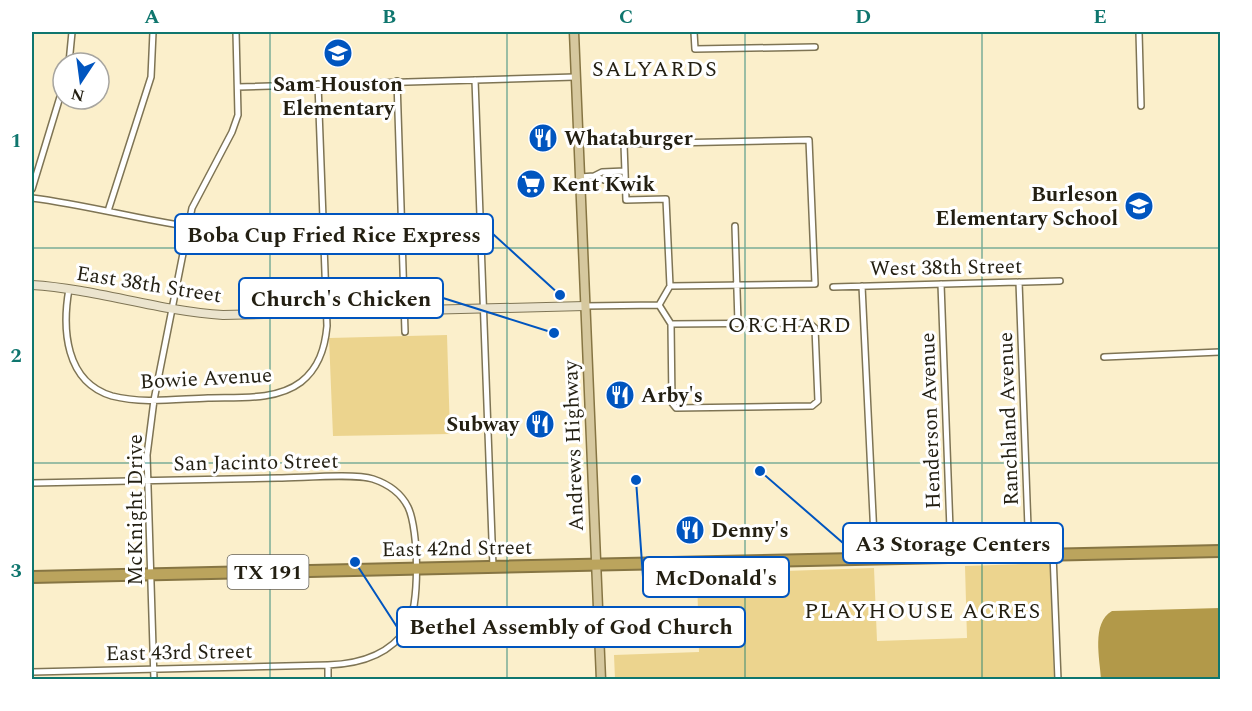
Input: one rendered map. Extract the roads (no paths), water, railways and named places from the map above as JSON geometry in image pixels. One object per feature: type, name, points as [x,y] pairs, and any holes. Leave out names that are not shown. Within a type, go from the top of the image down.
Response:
[{"type":"highway","name":"TX 191","points":[[596,565],[1221,551]]},
{"type":"highway","name":"East 42nd Street","points":[[32,577],[596,565]]},
{"type":"main road","name":"Andrews Highway","points":[[574,32],[601,680]]},
{"type":"street","points":[[70,51],[72,32]]},
{"type":"street","points":[[108,211],[152,78],[153,32]]},
{"type":"street","name":"McKnight Drive","points":[[154,680],[147,455],[154,400],[192,208],[236,124],[238,87],[236,32]]},
{"type":"street","points":[[694,32],[694,49],[814,47]]},
{"type":"street","points":[[1139,32],[1141,106]]},
{"type":"street","points":[[238,87],[575,76]]},
{"type":"street","points":[[475,80],[493,567]]},
{"type":"street","points":[[397,81],[405,332]]},
{"type":"street","name":"Bowie Avenue","points":[[69,288],[66,315],[69,350],[80,374],[104,393],[125,398],[154,400],[262,395],[290,389],[307,377],[321,356],[326,336],[327,313],[318,84]]},
{"type":"street","points":[[32,189],[56,111]]},
{"type":"street","points":[[659,305],[670,286],[666,199],[626,200],[624,144],[809,140],[814,284],[670,286]]},
{"type":"street","points":[[580,177],[594,176],[602,172],[625,171]]},
{"type":"street","points":[[594,176],[604,180],[626,179]]},
{"type":"street","points":[[32,198],[66,202],[188,227],[225,231],[324,228]]},
{"type":"street","points":[[735,226],[738,323]]},
{"type":"street","name":"West 38th Street","points":[[832,287],[1060,281]]},
{"type":"street","name":"Ranchland Avenue","points":[[1019,282],[1029,555]]},
{"type":"street","name":"Henderson Avenue","points":[[941,284],[951,557]]},
{"type":"street","name":"East 38th Street","points":[[32,285],[69,288],[191,313],[223,315],[585,306]]},
{"type":"street","points":[[862,286],[875,558]]},
{"type":"street","points":[[585,306],[659,305]]},
{"type":"street","points":[[659,305],[671,324],[672,403],[676,408],[812,406],[818,401],[814,328],[809,323],[671,324]]},
{"type":"street","points":[[1104,357],[1221,352]]},
{"type":"street","name":"San Jacinto Street","points":[[32,483],[309,477],[373,479],[390,487],[407,506],[413,524],[415,569],[414,606],[411,621],[402,634],[385,650],[368,659],[328,665]]},
{"type":"street","points":[[1053,554],[1058,680]]},
{"type":"street","points":[[328,665],[328,680]]},
{"type":"street","name":"East 43rd Street","points":[[32,672],[328,665]]},
{"type":"place","name":"Sam Houston Elementary","points":[[338,53]]},
{"type":"place","name":"Whataburger","points":[[543,138]]},
{"type":"place","name":"Kent Kwik","points":[[531,184]]},
{"type":"place","name":"Burleson Elementary School","points":[[1139,206]]},
{"type":"place","name":"Boba Cup Fried Rice Express","points":[[560,295]]},
{"type":"place","name":"Church's Chicken","points":[[554,333]]},
{"type":"place","name":"Arby's","points":[[620,395]]},
{"type":"place","name":"Subway","points":[[540,424]]},
{"type":"place","name":"A3 Storage Centers","points":[[760,471]]},
{"type":"place","name":"McDonald's","points":[[636,480]]},
{"type":"place","name":"Denny's","points":[[690,530]]},
{"type":"place","name":"Bethel Assembly of God Church","points":[[355,562]]},
{"type":"district","name":"SALYARDS","points":[[655,68]]},
{"type":"district","name":"ORCHARD","points":[[790,324]]},
{"type":"district","name":"PLAYHOUSE ACRES","points":[[923,610]]}]
